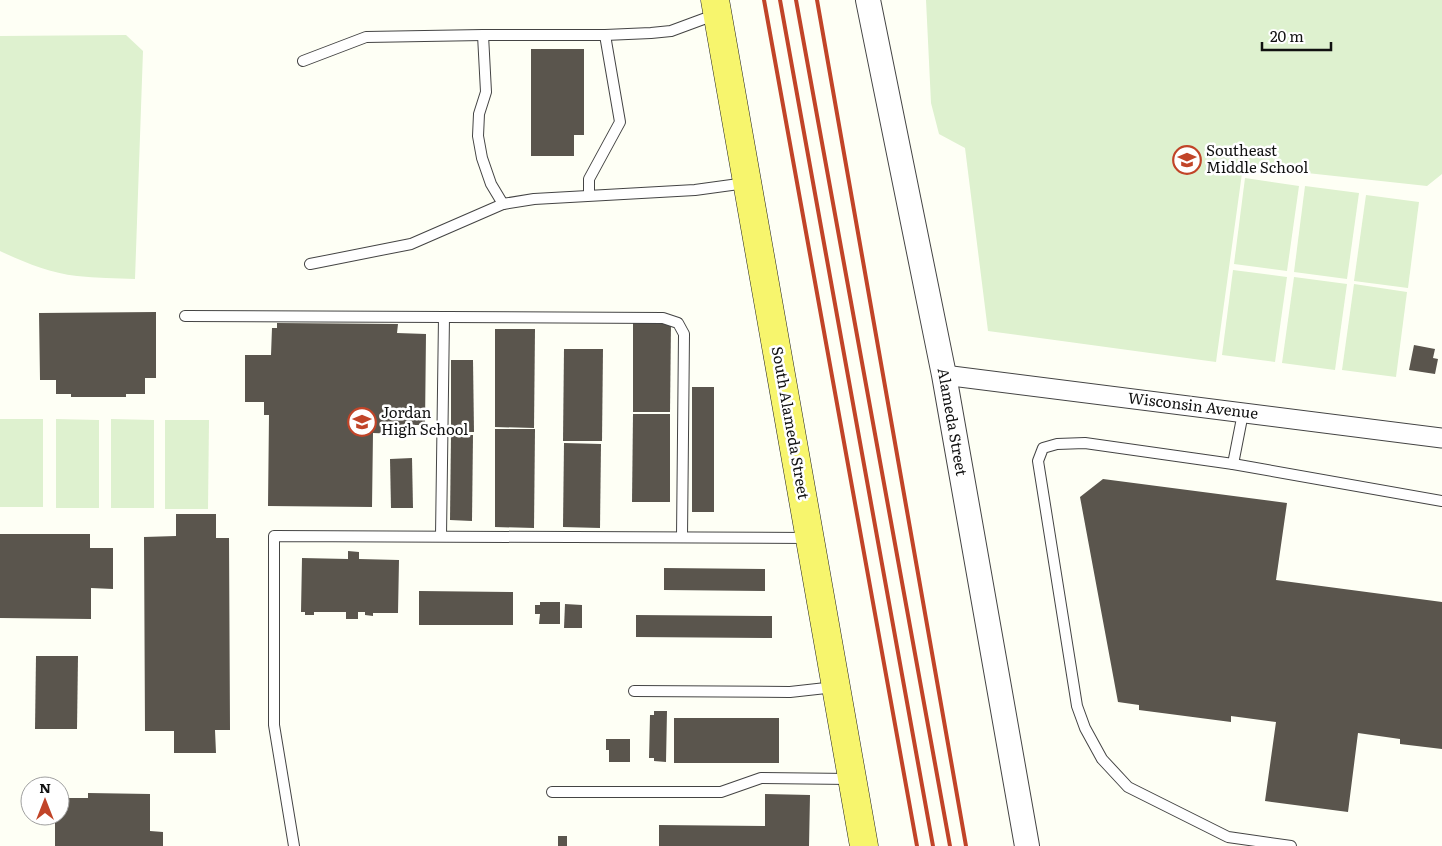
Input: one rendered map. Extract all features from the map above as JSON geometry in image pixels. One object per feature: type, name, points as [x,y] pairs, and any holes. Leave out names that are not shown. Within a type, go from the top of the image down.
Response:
[{"type":"main road","name":"South Alameda Street","points":[[717,7],[864,846]]},
{"type":"street","name":"Alameda Street","points":[[868,0],[944,375],[1027,846]]},
{"type":"street","name":"Wisconsin Avenue","points":[[944,375],[1442,438]]},
{"type":"lane","points":[[303,61],[366,37],[605,35],[671,31],[717,7]]},
{"type":"lane","points":[[483,35],[486,92],[479,114],[478,136],[482,158],[491,184],[503,204]]},
{"type":"lane","points":[[588,195],[588,180],[620,122],[605,35]]},
{"type":"lane","points":[[310,264],[411,244],[503,204],[534,199],[588,195],[695,190],[747,182]]},
{"type":"lane","points":[[185,316],[663,318],[678,323],[684,334],[682,538]]},
{"type":"lane","points":[[441,536],[444,317]]},
{"type":"lane","points":[[1233,464],[1243,413]]},
{"type":"lane","points":[[1291,846],[1228,837],[1128,787],[1102,759],[1085,728],[1077,706],[1038,461],[1043,448],[1057,444],[1085,443],[1233,464],[1442,501]]},
{"type":"lane","points":[[294,846],[274,725],[274,536],[810,538]]},
{"type":"lane","points":[[634,691],[790,692],[836,687]]},
{"type":"lane","points":[[552,792],[721,792],[761,778],[852,779]]},
{"type":"green space","name":"Southeast Middle School","points":[[926,0],[1442,0],[1442,174],[1427,186],[1243,166],[1216,362],[988,331],[965,148],[939,134],[931,103]]},
{"type":"green space","points":[[126,35],[143,51],[135,279],[57,273],[0,251],[0,36]]},
{"type":"green space","points":[[1245,178],[1299,186],[1287,271],[1234,264]]},
{"type":"green space","points":[[1305,186],[1359,193],[1347,279],[1294,272]]},
{"type":"green space","points":[[1366,195],[1419,202],[1408,288],[1354,281]]},
{"type":"green space","points":[[1233,270],[1287,277],[1275,362],[1222,355]]},
{"type":"green space","points":[[1294,277],[1347,284],[1335,370],[1282,363]]},
{"type":"green space","points":[[1354,284],[1407,292],[1396,377],[1342,370]]},
{"type":"green space","points":[[0,419],[43,419],[43,507],[0,507]]},
{"type":"green space","points":[[56,419],[99,420],[99,508],[56,508]]},
{"type":"green space","points":[[111,419],[154,420],[154,508],[111,508]]},
{"type":"green space","points":[[165,420],[209,420],[208,509],[165,509]]},
{"type":"building","points":[[531,49],[584,49],[584,135],[574,135],[574,156],[531,156]]},
{"type":"building","points":[[156,312],[156,378],[145,378],[145,394],[126,394],[126,397],[71,397],[71,394],[56,394],[56,380],[40,380],[39,313]]},
{"type":"building","points":[[277,323],[398,324],[397,333],[426,334],[425,425],[397,425],[397,434],[373,433],[372,507],[268,506],[269,415],[264,415],[264,402],[245,402],[245,355],[271,355],[272,328],[277,328]]},
{"type":"building","points":[[633,323],[671,323],[670,412],[633,412]]},
{"type":"building","points":[[495,329],[535,329],[534,428],[495,427]]},
{"type":"building","points":[[1414,345],[1435,349],[1433,358],[1438,359],[1435,374],[1409,370]]},
{"type":"building","points":[[564,349],[603,349],[602,441],[563,441]]},
{"type":"building","points":[[451,360],[473,360],[474,432],[451,432]]},
{"type":"building","points":[[692,387],[714,387],[714,512],[692,512]]},
{"type":"building","points":[[633,414],[670,414],[670,502],[632,502]]},
{"type":"building","points":[[495,429],[535,429],[534,528],[495,527]]},
{"type":"building","points":[[451,435],[473,435],[472,521],[450,520]]},
{"type":"building","points":[[564,443],[601,444],[600,528],[563,527]]},
{"type":"building","points":[[412,458],[413,508],[391,508],[390,459]]},
{"type":"building","points":[[1103,479],[1287,503],[1276,580],[1442,602],[1442,749],[1400,744],[1400,739],[1358,733],[1348,812],[1265,801],[1276,722],[1231,716],[1231,722],[1139,710],[1139,705],[1118,702],[1080,497]]},
{"type":"building","points":[[176,514],[216,514],[216,538],[229,538],[230,730],[215,730],[216,753],[174,753],[174,731],[145,731],[144,537],[176,536]]},
{"type":"building","points":[[0,534],[90,534],[90,548],[113,548],[113,589],[91,588],[91,619],[0,618]]},
{"type":"building","points":[[348,551],[359,552],[359,559],[399,560],[398,613],[373,613],[373,616],[365,615],[365,612],[358,612],[358,619],[346,619],[346,612],[314,612],[314,615],[305,615],[305,612],[301,612],[302,558],[348,559]]},
{"type":"building","points":[[664,568],[765,569],[765,591],[664,590]]},
{"type":"building","points":[[419,591],[513,592],[513,625],[419,625]]},
{"type":"building","points":[[540,602],[560,602],[560,624],[539,624],[540,614],[535,614],[535,605],[540,605]]},
{"type":"building","points":[[565,604],[582,605],[582,628],[564,628]]},
{"type":"building","points":[[636,615],[772,616],[772,638],[636,637]]},
{"type":"building","points":[[36,656],[78,656],[77,729],[35,729]]},
{"type":"building","points":[[654,711],[667,711],[666,762],[654,761],[654,758],[649,758],[650,715],[654,715]]},
{"type":"building","points":[[674,718],[779,718],[779,763],[674,763]]},
{"type":"building","points":[[606,739],[630,739],[630,762],[609,762],[609,750],[606,750]]},
{"type":"building","points":[[88,793],[150,794],[150,831],[163,832],[163,846],[55,846],[55,826],[70,826],[70,798],[88,798]]},
{"type":"building","points":[[765,794],[810,795],[809,846],[659,846],[659,825],[765,826]]},
{"type":"building","points":[[558,836],[567,836],[567,846],[558,846]]},
{"type":"railway","points":[[764,0],[917,846]]},
{"type":"railway","points":[[780,0],[933,846]]},
{"type":"railway","points":[[796,0],[950,846]]},
{"type":"railway","points":[[817,0],[966,846]]},
{"type":"place","name":"Southeast Middle School","points":[[1187,160]]},
{"type":"place","name":"Jordan High School","points":[[362,422]]}]
